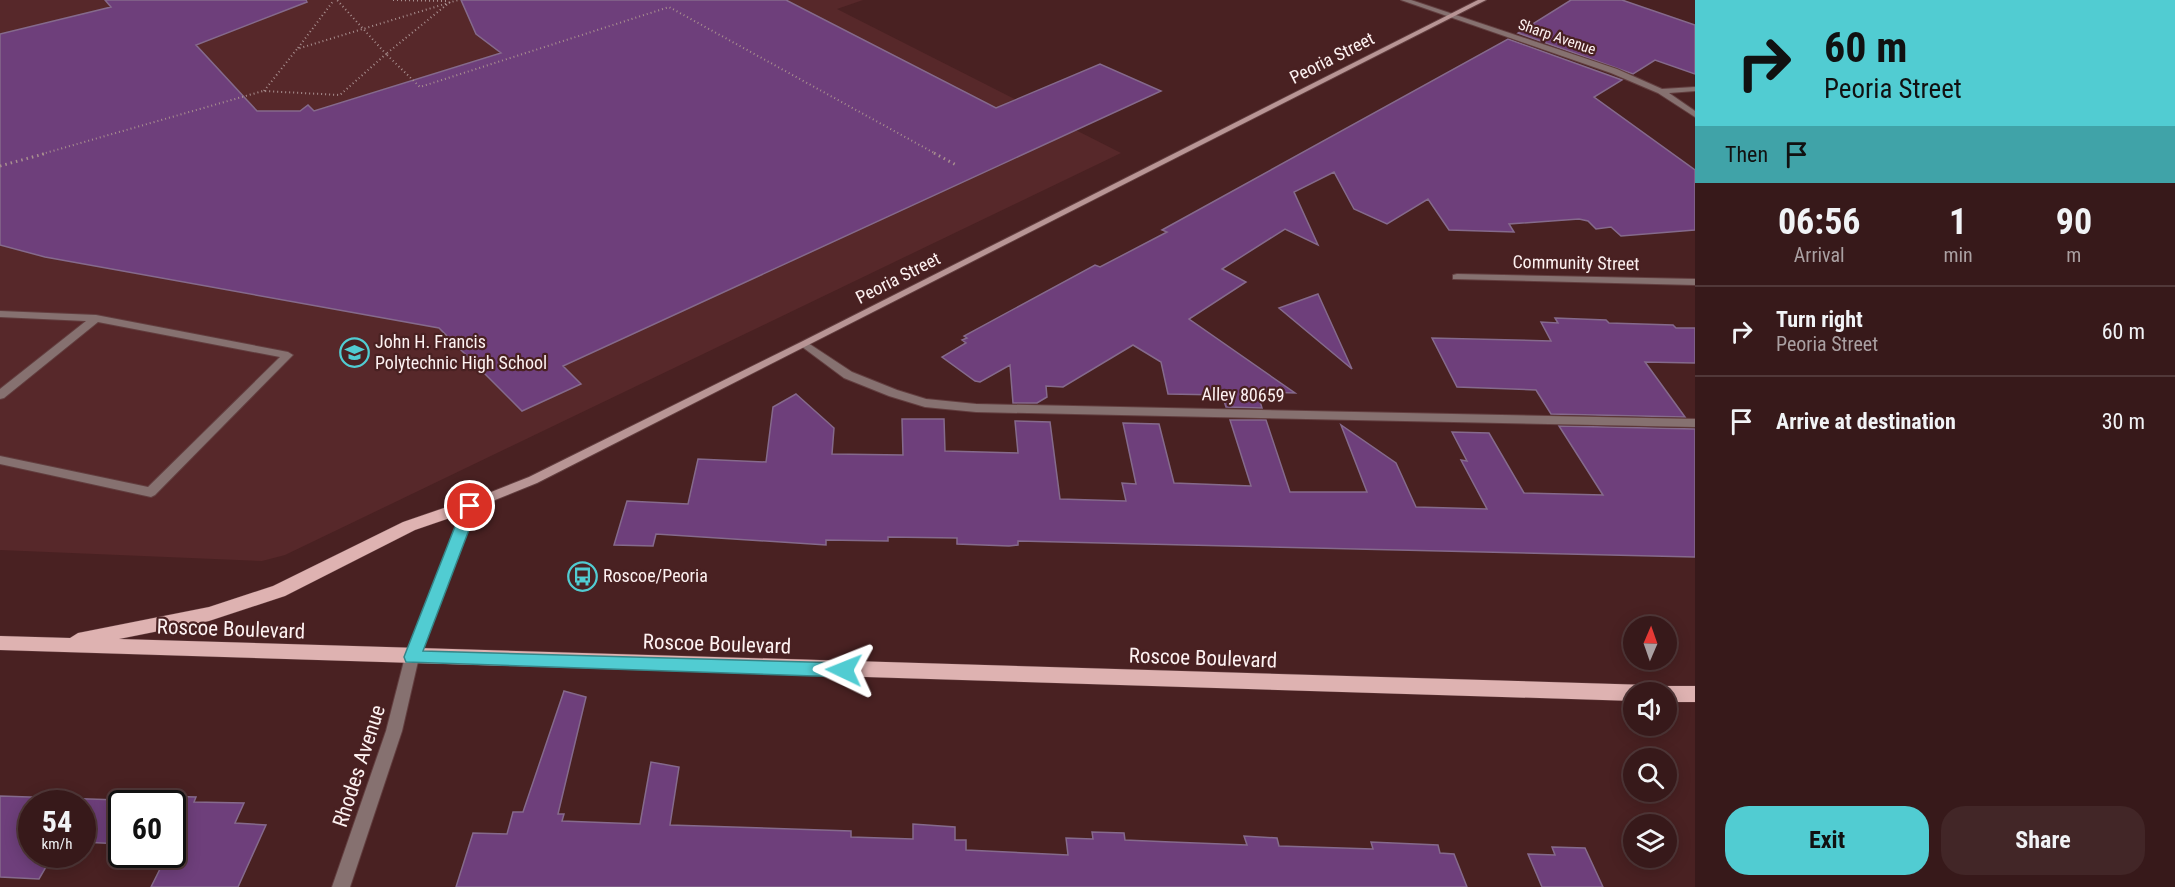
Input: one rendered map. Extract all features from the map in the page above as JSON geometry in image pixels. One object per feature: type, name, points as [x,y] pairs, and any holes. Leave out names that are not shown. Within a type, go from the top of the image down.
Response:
[{"type":"main road","points":[[52,645],[209,614],[279,591],[409,526],[470,506]]},
{"type":"main road","name":"Roscoe Boulevard","points":[[0,644],[1623,692]]},
{"type":"main road","points":[[1677,693],[1695,694]]},
{"type":"street","name":"Sharp Avenue","points":[[1404,0],[1614,71],[1661,91],[1695,115]]},
{"type":"street","name":"Peoria Street","points":[[470,506],[533,480],[1483,0]]},
{"type":"street","points":[[1661,91],[1695,89]]},
{"type":"street","name":"Community Street","points":[[1457,277],[1695,282]]},
{"type":"street","points":[[0,314],[96,318],[288,355],[151,492],[0,460]]},
{"type":"street","points":[[0,394],[96,318]]},
{"type":"street","name":"Alley 80659","points":[[805,344],[849,375],[925,404],[988,408],[1695,423]]},
{"type":"street","points":[[412,657],[470,506]]},
{"type":"street","name":"Rhodes Avenue","points":[[341,887],[394,732],[412,657]]},
{"type":"path","points":[[263,91],[335,0],[420,87],[669,7],[958,166]]},
{"type":"path","points":[[393,0],[450,2]]},
{"type":"path","points":[[297,49],[458,0]]},
{"type":"path","points":[[0,166],[263,91],[340,95],[450,2]]},
{"type":"shaded area","name":"John H. Francis Polytechnic High School","points":[[0,0],[863,0],[837,9],[1121,153],[285,555],[262,561],[0,550]]},
{"type":"building","points":[[105,0],[306,0],[307,2],[196,45],[257,111],[300,111],[308,105],[314,111],[501,53],[476,34],[461,0],[786,0],[996,108],[1100,64],[1161,91],[563,366],[581,384],[522,411],[439,328],[45,257],[0,245],[0,34],[111,7]]},
{"type":"building","points":[[1571,0],[1622,0],[1695,25],[1695,74],[1655,60],[1633,74],[1518,33]]},
{"type":"building","points":[[1508,39],[1622,80],[1594,97],[1695,170],[1695,230],[1621,236],[1611,227],[1596,229],[1588,221],[1579,219],[1509,224],[1514,232],[1449,230],[1428,199],[1387,224],[1354,209],[1334,172],[1294,192],[1318,245],[1285,229],[1222,269],[1246,282],[1189,319],[1295,393],[1257,392],[1262,408],[1226,407],[1222,395],[1168,394],[1161,362],[1133,345],[1063,387],[1046,386],[1047,397],[1037,403],[1013,403],[1010,365],[980,382],[975,381],[942,357],[966,343],[962,340],[967,338],[964,336],[1095,265],[1100,267],[1167,232],[1162,230]]},
{"type":"building","points":[[1318,294],[1352,369],[1279,308]]},
{"type":"building","points":[[1555,318],[1695,328],[1695,363],[1645,362],[1685,417],[1551,414],[1536,390],[1457,387],[1432,338],[1551,341],[1541,322],[1558,323]]},
{"type":"building","points":[[796,394],[834,428],[832,454],[903,455],[902,419],[944,419],[945,451],[1018,453],[1015,421],[1050,422],[1060,499],[1126,501],[1122,483],[1136,484],[1123,423],[1159,424],[1174,483],[1251,486],[1230,420],[1266,420],[1290,492],[1367,492],[1341,425],[1396,463],[1416,507],[1487,509],[1461,460],[1467,461],[1452,432],[1489,433],[1524,493],[1603,495],[1559,426],[1695,429],[1695,557],[1018,541],[1018,545],[1009,546],[957,544],[957,538],[888,537],[888,541],[826,540],[826,545],[656,534],[653,546],[614,545],[627,501],[688,504],[698,459],[766,462],[773,407]]},
{"type":"building","points":[[564,691],[586,697],[558,814],[564,814],[562,821],[640,824],[651,762],[679,767],[670,825],[851,831],[851,837],[913,839],[913,824],[955,827],[955,840],[966,840],[966,850],[1068,855],[1066,838],[1093,839],[1092,832],[1124,833],[1125,840],[1247,845],[1244,836],[1277,838],[1279,846],[1373,849],[1371,842],[1438,845],[1440,853],[1454,854],[1467,887],[456,887],[473,833],[507,834],[513,812],[523,812]]},
{"type":"building","points":[[0,796],[18,797],[18,868],[45,868],[39,879],[0,877]]},
{"type":"building","points":[[186,797],[196,797],[194,802],[244,803],[235,823],[266,825],[238,887],[151,887],[160,868],[186,868]]},
{"type":"building","points":[[96,799],[108,800],[108,843],[96,843]]},
{"type":"building","points":[[1552,847],[1585,848],[1603,887],[1542,887],[1528,854],[1555,855]]},
{"type":"place","name":"John H. Francis Polytechnic High School","points":[[354,352]]},
{"type":"place","name":"Roscoe/Peoria","points":[[582,576]]},
{"type":"route","points":[[470,506],[412,657],[844,670]]}]
